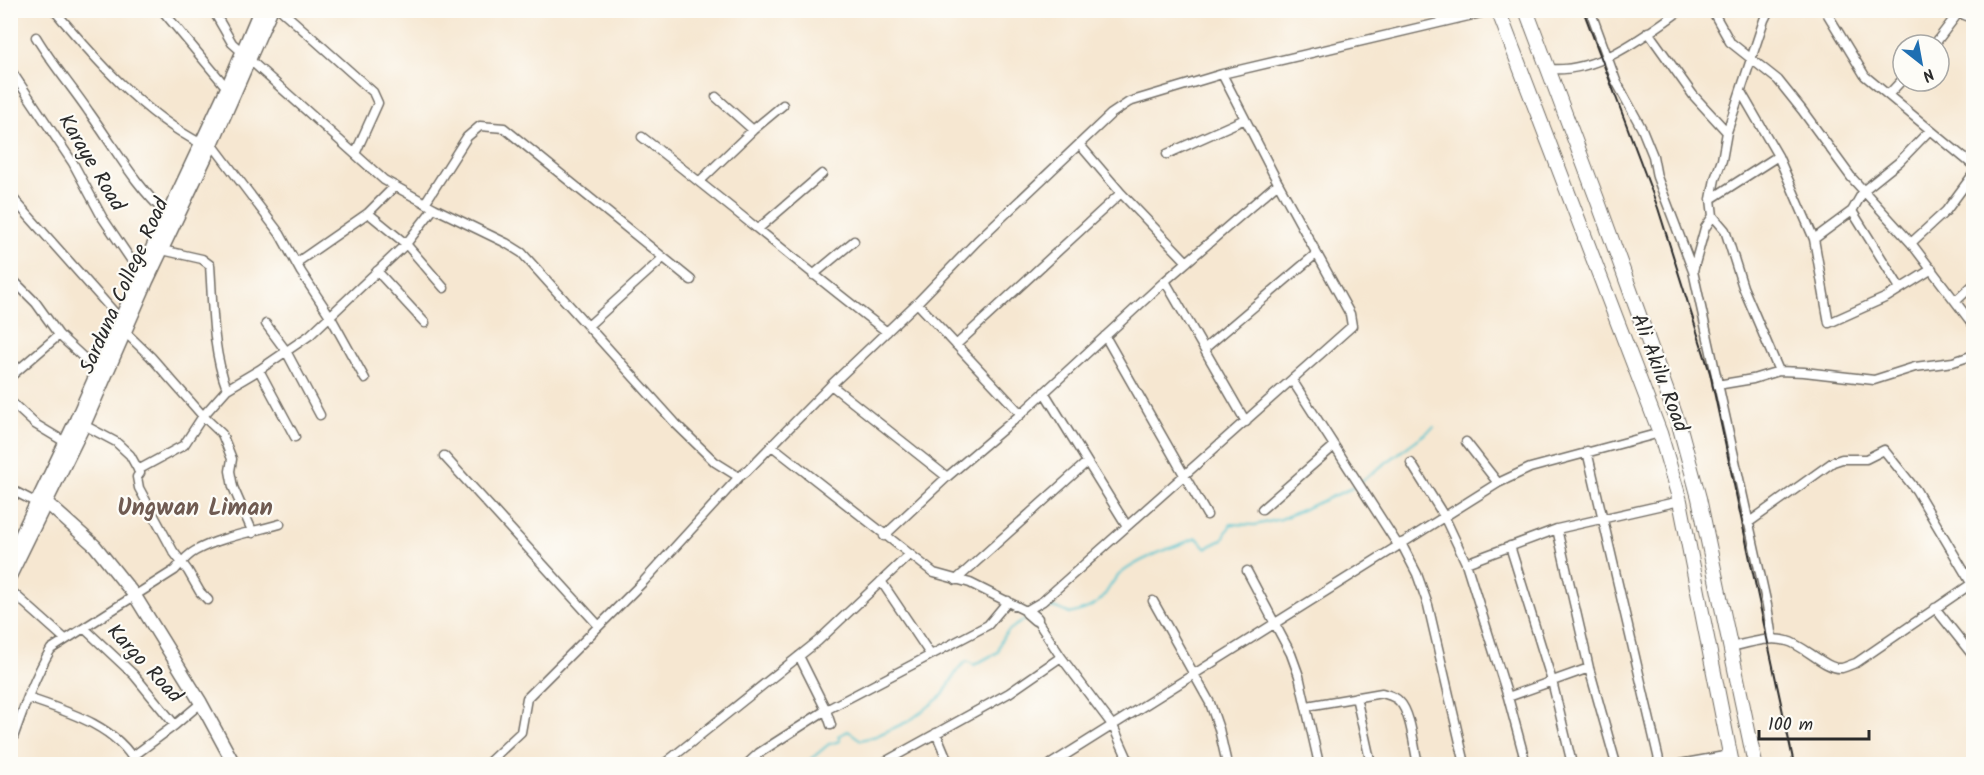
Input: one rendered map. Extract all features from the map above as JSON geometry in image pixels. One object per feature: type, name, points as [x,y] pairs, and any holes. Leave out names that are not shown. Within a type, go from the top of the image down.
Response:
[{"type":"main road","name":"Ali Akilu Road","points":[[1496,10],[1660,433],[1680,501],[1731,760]]},
{"type":"main road","name":"Ali Akilu Road","points":[[1526,10],[1680,428],[1699,498],[1755,765]]},
{"type":"main road","points":[[1573,208],[1597,198]]},
{"type":"street","points":[[54,10],[82,44],[155,114],[185,135],[207,144],[280,234],[365,379]]},
{"type":"street","points":[[162,10],[227,88]]},
{"type":"street","points":[[213,10],[232,43],[384,180],[522,253],[676,424],[715,462],[739,477]]},
{"type":"street","name":"Sarduna College Road","points":[[10,576],[42,503],[64,442],[121,320],[162,250],[185,191],[246,56],[260,10]]},
{"type":"street","name":"Sarduna College Road","points":[[207,144],[227,88],[271,10]]},
{"type":"street","points":[[281,10],[373,92],[378,103],[355,154]]},
{"type":"street","points":[[487,765],[521,732],[527,698],[644,580],[739,477],[831,385],[1111,114],[1129,102],[1222,74],[1496,10]]},
{"type":"street","points":[[1590,10],[1605,57],[1653,156],[1657,177],[1693,271],[1772,639]]},
{"type":"street","points":[[1549,69],[1574,69],[1605,57],[1681,10]]},
{"type":"street","points":[[1712,10],[1730,42],[1778,80],[1851,177],[1911,243],[1974,326]]},
{"type":"street","points":[[1769,10],[1727,132],[1711,199],[1713,216],[1725,230],[1743,287],[1779,371]]},
{"type":"street","points":[[1825,10],[1865,76],[1974,166]]},
{"type":"street","points":[[1942,33],[1957,11],[1974,19]]},
{"type":"street","points":[[1648,32],[1693,95],[1727,132]]},
{"type":"street","points":[[36,37],[49,59],[91,114],[127,170],[168,215]]},
{"type":"street","name":"Karaye Road","points":[[10,69],[73,163],[102,217],[144,278]]},
{"type":"street","points":[[1030,614],[1352,326],[1350,314],[1278,183],[1222,74]]},
{"type":"street","points":[[1741,92],[1778,156],[1814,238],[1829,323],[1887,297],[1932,269]]},
{"type":"street","points":[[716,97],[753,130]]},
{"type":"street","points":[[700,181],[753,130],[783,105]]},
{"type":"street","points":[[1167,154],[1245,119]]},
{"type":"street","points":[[425,203],[468,137],[480,126],[504,128],[691,280]]},
{"type":"street","points":[[1814,238],[1852,211],[1864,190],[1899,162],[1930,130]]},
{"type":"street","points":[[642,137],[887,332]]},
{"type":"street","points":[[1080,146],[1187,262]]},
{"type":"street","points":[[1711,199],[1778,156]]},
{"type":"street","points":[[1911,243],[1946,211],[1974,172]]},
{"type":"street","points":[[758,229],[822,174]]},
{"type":"street","points":[[885,536],[947,477],[1021,414],[1187,262],[1278,183]]},
{"type":"street","points":[[296,263],[368,213],[395,186]]},
{"type":"street","name":"Sarduna College Road","points":[[10,557],[84,425],[125,332],[168,215],[185,191]]},
{"type":"street","points":[[956,345],[1121,193]]},
{"type":"street","points":[[10,195],[121,320]]},
{"type":"street","points":[[138,470],[184,445],[203,416],[227,389],[310,335],[406,244],[434,208]]},
{"type":"street","points":[[1852,211],[1900,288]]},
{"type":"street","points":[[368,213],[406,244],[444,288]]},
{"type":"street","points":[[1693,271],[1705,228],[1713,216]]},
{"type":"street","points":[[813,275],[854,241]]},
{"type":"street","points":[[162,250],[202,259],[210,265],[215,337],[220,370],[227,389]]},
{"type":"street","points":[[1204,350],[1317,254]]},
{"type":"street","points":[[588,326],[663,258]]},
{"type":"street","points":[[377,271],[425,323]]},
{"type":"street","points":[[11,278],[36,303],[59,335],[98,371]]},
{"type":"street","points":[[1166,281],[1246,422]]},
{"type":"street","points":[[1956,302],[1974,284]]},
{"type":"street","points":[[917,303],[1021,414]]},
{"type":"street","points":[[266,324],[286,351],[321,416]]},
{"type":"street","points":[[125,332],[151,357],[224,438],[232,459],[230,471],[233,487],[253,532]]},
{"type":"street","points":[[10,377],[59,335]]},
{"type":"street","points":[[1105,336],[1208,515]]},
{"type":"street","points":[[1717,385],[1753,379],[1779,371],[1874,380],[1915,367],[1953,362],[1974,356]]},
{"type":"street","points":[[259,370],[295,437]]},
{"type":"street","points":[[1292,380],[1333,447],[1400,544],[1417,574],[1428,605],[1465,765]]},
{"type":"street","points":[[831,385],[947,477]]},
{"type":"street","points":[[1044,392],[1127,526]]},
{"type":"street","points":[[10,401],[35,424],[64,442]]},
{"type":"street","points":[[84,425],[116,442],[130,455],[140,473],[137,477],[139,488],[173,551],[182,561],[200,592],[208,600]]},
{"type":"street","points":[[1051,765],[1498,483],[1530,468],[1660,433]]},
{"type":"street","points":[[1466,442],[1498,483]]},
{"type":"street","points":[[772,446],[934,573],[970,584],[1030,614],[1113,726],[1130,765]]},
{"type":"street","points":[[1262,509],[1333,447]]},
{"type":"street","points":[[1731,647],[1772,639],[1787,640],[1830,665],[1841,668],[1856,663],[1972,583],[1916,490],[1884,450],[1866,459],[1842,459],[1833,462],[1748,523]]},
{"type":"street","points":[[1587,451],[1660,765]]},
{"type":"street","points":[[444,456],[599,626]]},
{"type":"street","points":[[956,580],[1087,462]]},
{"type":"street","points":[[1411,463],[1444,516],[1466,563],[1508,697],[1526,765]]},
{"type":"street","points":[[10,489],[42,503],[95,546],[135,596],[201,703],[234,765]]},
{"type":"street","points":[[1466,563],[1557,529],[1680,501]]},
{"type":"street","points":[[10,746],[28,698],[51,649],[175,570],[196,550],[280,524]]},
{"type":"street","points":[[1557,529],[1589,668],[1616,765]]},
{"type":"street","points":[[1510,546],[1552,681],[1572,765]]},
{"type":"street","points":[[664,765],[799,656],[909,555]]},
{"type":"street","points":[[1247,571],[1291,654],[1299,676],[1319,765]]},
{"type":"street","points":[[881,581],[930,654]]},
{"type":"street","points":[[10,590],[65,639]]},
{"type":"street","points":[[747,765],[759,753],[826,710],[988,625],[1008,601]]},
{"type":"street","points":[[1153,601],[1210,703],[1220,729],[1227,765]]},
{"type":"street","points":[[1935,608],[1974,657]]},
{"type":"street","name":"Kargo Road","points":[[85,629],[134,675],[175,725]]},
{"type":"street","points":[[799,656],[831,725]]},
{"type":"street","points":[[881,765],[1009,693],[1061,657]]},
{"type":"street","points":[[1508,697],[1589,668]]},
{"type":"street","points":[[1306,706],[1382,693],[1394,696],[1406,710],[1418,765]]},
{"type":"street","points":[[1356,697],[1371,765]]},
{"type":"street","points":[[28,698],[72,713],[94,724],[120,743],[134,761],[201,703]]},
{"type":"street","points":[[936,733],[949,765]]},
{"type":"street","points":[[10,760],[24,765]]},
{"type":"street","points":[[1680,765],[1731,760]]},
{"type":"waterway","points":[[1036,614],[1053,608],[1070,614],[1083,610],[1100,600],[1120,574],[1147,558],[1197,538],[1206,548],[1222,540],[1231,524],[1255,525],[1281,519],[1352,488],[1434,427]]},
{"type":"waterway","points":[[805,764],[829,744],[840,741],[838,736],[848,731],[861,740],[876,736],[909,721],[943,695],[958,669],[967,661],[974,665],[998,652],[1004,635],[1028,618]]},
{"type":"railway","points":[[1583,10],[1658,208],[1710,373],[1794,764]]},
{"type":"district","name":"Ungwan Liman","points":[[195,508]]}]
